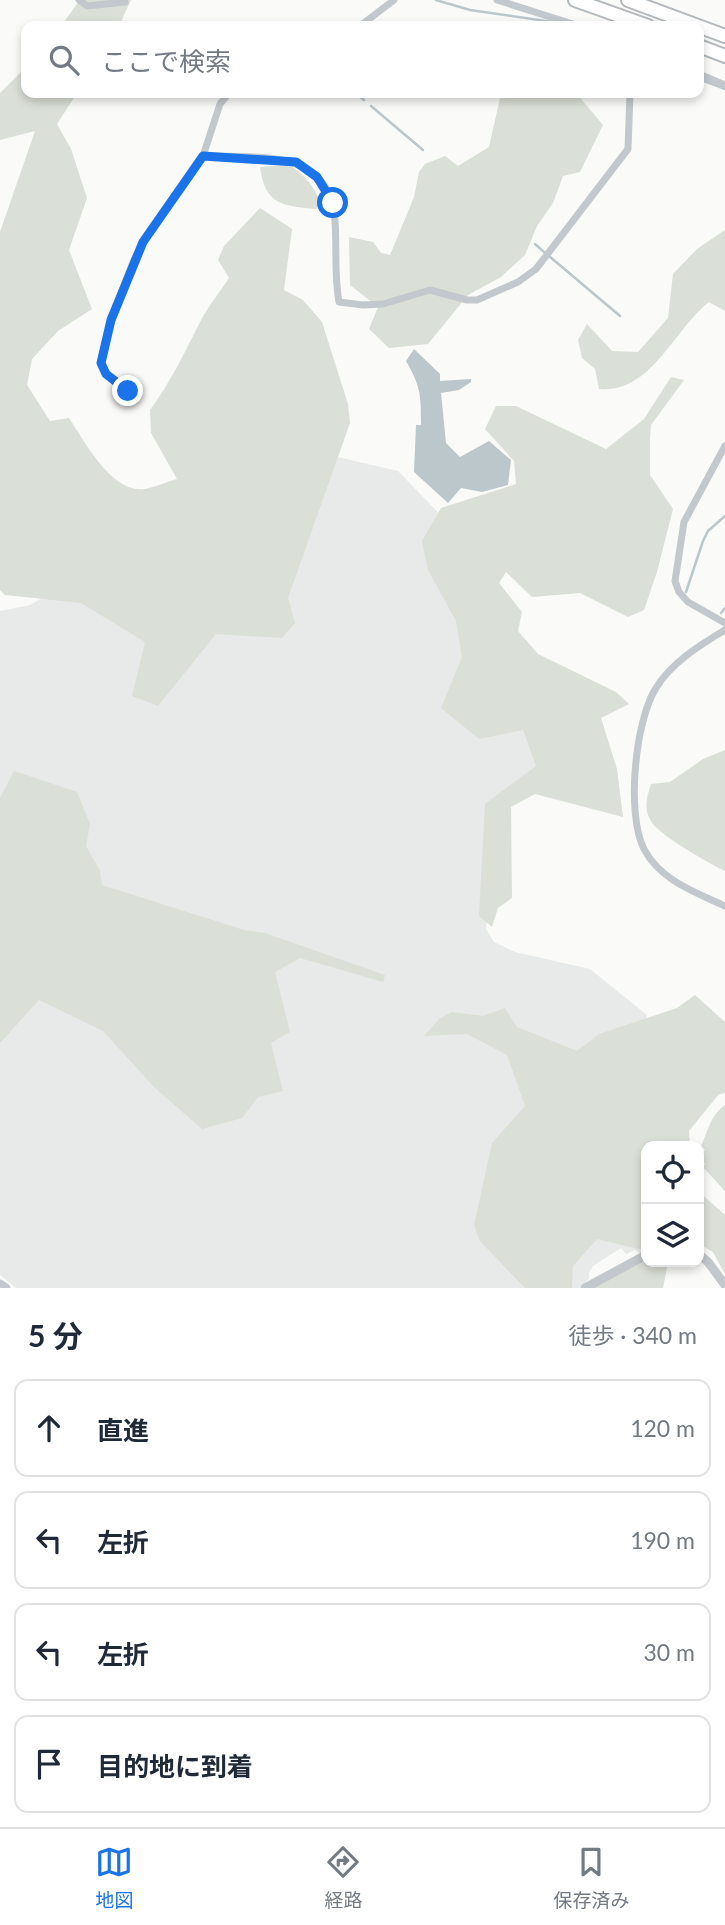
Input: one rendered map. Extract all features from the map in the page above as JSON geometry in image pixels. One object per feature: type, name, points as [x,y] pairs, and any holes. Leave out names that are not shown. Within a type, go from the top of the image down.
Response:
[{"type":"highway","points":[[575,0],[634,21]]},
{"type":"highway","points":[[628,0],[685,21]]},
{"type":"highway","points":[[704,28],[725,36]]},
{"type":"highway","points":[[704,48],[725,56]]},
{"type":"street","points":[[79,0],[87,6],[125,2]]},
{"type":"street","points":[[367,21],[394,0]]},
{"type":"street","points":[[497,0],[563,21]]},
{"type":"street","points":[[704,76],[725,85]]},
{"type":"street","points":[[128,391],[106,374],[101,363],[111,320],[143,242],[203,156],[220,104],[225,98]]},
{"type":"street","points":[[203,156],[296,162],[317,177],[333,203],[339,302],[383,304],[430,290],[477,300],[518,282],[536,269],[628,149],[630,98]]},
{"type":"street","points":[[725,446],[684,522],[675,581],[679,592],[688,602],[725,623]]},
{"type":"street","points":[[725,630],[681,660],[655,689],[641,733],[634,788],[636,827],[644,850],[658,868],[675,883],[725,906]]},
{"type":"street","points":[[585,1288],[641,1258]]},
{"type":"street","points":[[704,1258],[725,1285]]},
{"type":"street","points":[[0,1284],[6,1288]]},
{"type":"shaded area","points":[[80,0],[131,0],[121,21],[65,21]]},
{"type":"shaded area","points":[[21,72],[21,98],[74,98],[57,124],[71,149],[87,198],[69,250],[92,309],[58,331],[32,359],[27,385],[50,421],[69,418],[91,452],[121,483],[145,489],[177,479],[151,433],[150,410],[206,312],[229,278],[218,260],[224,246],[260,208],[292,229],[284,290],[303,300],[322,322],[348,404],[350,423],[288,598],[295,623],[282,638],[216,634],[158,706],[132,696],[145,642],[81,603],[5,595],[0,590],[0,232],[35,131],[0,140],[0,93]]},
{"type":"shaded area","points":[[500,98],[580,98],[603,125],[580,172],[563,176],[553,203],[537,226],[525,255],[501,277],[468,295],[428,344],[389,348],[369,329],[378,307],[350,285],[349,237],[373,242],[381,253],[390,255],[414,197],[419,172],[425,164],[445,156],[458,166],[489,147]]},
{"type":"shaded area","points":[[289,165],[312,186],[320,203],[316,209],[285,204],[271,196],[266,189],[260,167]]},
{"type":"shaded area","points":[[725,230],[725,311],[709,302],[647,371],[617,388],[599,389],[595,369],[582,358],[578,340],[587,324],[612,351],[638,352],[668,318],[673,274],[697,249]]},
{"type":"shaded area","points":[[414,349],[440,374],[440,381],[471,379],[471,382],[459,390],[441,393],[446,443],[460,457],[489,441],[511,460],[508,485],[482,492],[461,488],[448,503],[414,472],[416,425],[421,425],[421,406],[415,378],[406,361]]},
{"type":"shaded area","points":[[671,377],[684,380],[651,425],[650,475],[673,509],[644,610],[628,617],[580,593],[532,597],[506,572],[499,583],[522,612],[518,631],[538,654],[616,692],[629,704],[601,718],[617,769],[623,817],[535,794],[511,807],[512,898],[498,908],[492,927],[479,916],[485,804],[536,766],[523,730],[479,739],[441,708],[462,657],[456,621],[428,570],[422,541],[441,508],[516,484],[514,461],[485,429],[496,406],[516,406],[606,449],[644,419]]},
{"type":"shaded area","points":[[299,448],[398,471],[457,532],[545,767],[495,801],[486,929],[494,942],[515,952],[590,969],[647,1015],[631,1077],[641,1253],[635,1250],[626,1254],[621,1248],[593,1266],[589,1279],[579,1288],[16,1288],[0,1275],[0,611],[30,605]]},
{"type":"shaded area","points":[[725,750],[725,871],[673,841],[655,827],[646,807],[651,784],[670,782],[703,759]]},
{"type":"shaded area","points":[[14,771],[77,792],[90,824],[86,846],[100,871],[102,885],[244,930],[265,933],[385,975],[383,982],[300,958],[275,972],[290,1032],[271,1043],[283,1091],[258,1097],[242,1118],[202,1129],[154,1087],[103,1031],[39,1000],[0,1043],[0,798]]},
{"type":"shaded area","points":[[695,995],[725,1022],[725,1093],[719,1094],[689,1131],[690,1141],[641,1141],[641,1250],[597,1239],[573,1266],[572,1288],[525,1288],[479,1240],[474,1225],[492,1143],[525,1106],[507,1055],[467,1034],[424,1036],[439,1019],[452,1012],[483,1016],[505,1008],[517,1027],[577,1051],[599,1034],[677,1008]]},
{"type":"shaded area","points":[[725,1105],[725,1191],[704,1168],[703,1141],[716,1114]]},
{"type":"shaded area","points":[[704,1196],[725,1215],[725,1274],[713,1252],[704,1247]]},
{"type":"shaded area","points":[[641,1262],[641,1267],[667,1267],[663,1288],[593,1288]]},
{"type":"waterway","points":[[436,0],[470,10],[546,21]]},
{"type":"waterway","points":[[704,81],[725,89]]},
{"type":"waterway","points":[[371,106],[423,150]]},
{"type":"waterway","points":[[535,244],[544,252]]},
{"type":"waterway","points":[[549,256],[620,316]]},
{"type":"waterway","points":[[686,592],[708,531],[725,516]]},
{"type":"waterway","points":[[721,613],[725,608]]},
{"type":"route","points":[[128,391],[106,374],[101,363],[111,320],[143,242],[203,156],[296,162],[317,177],[333,203]]}]
